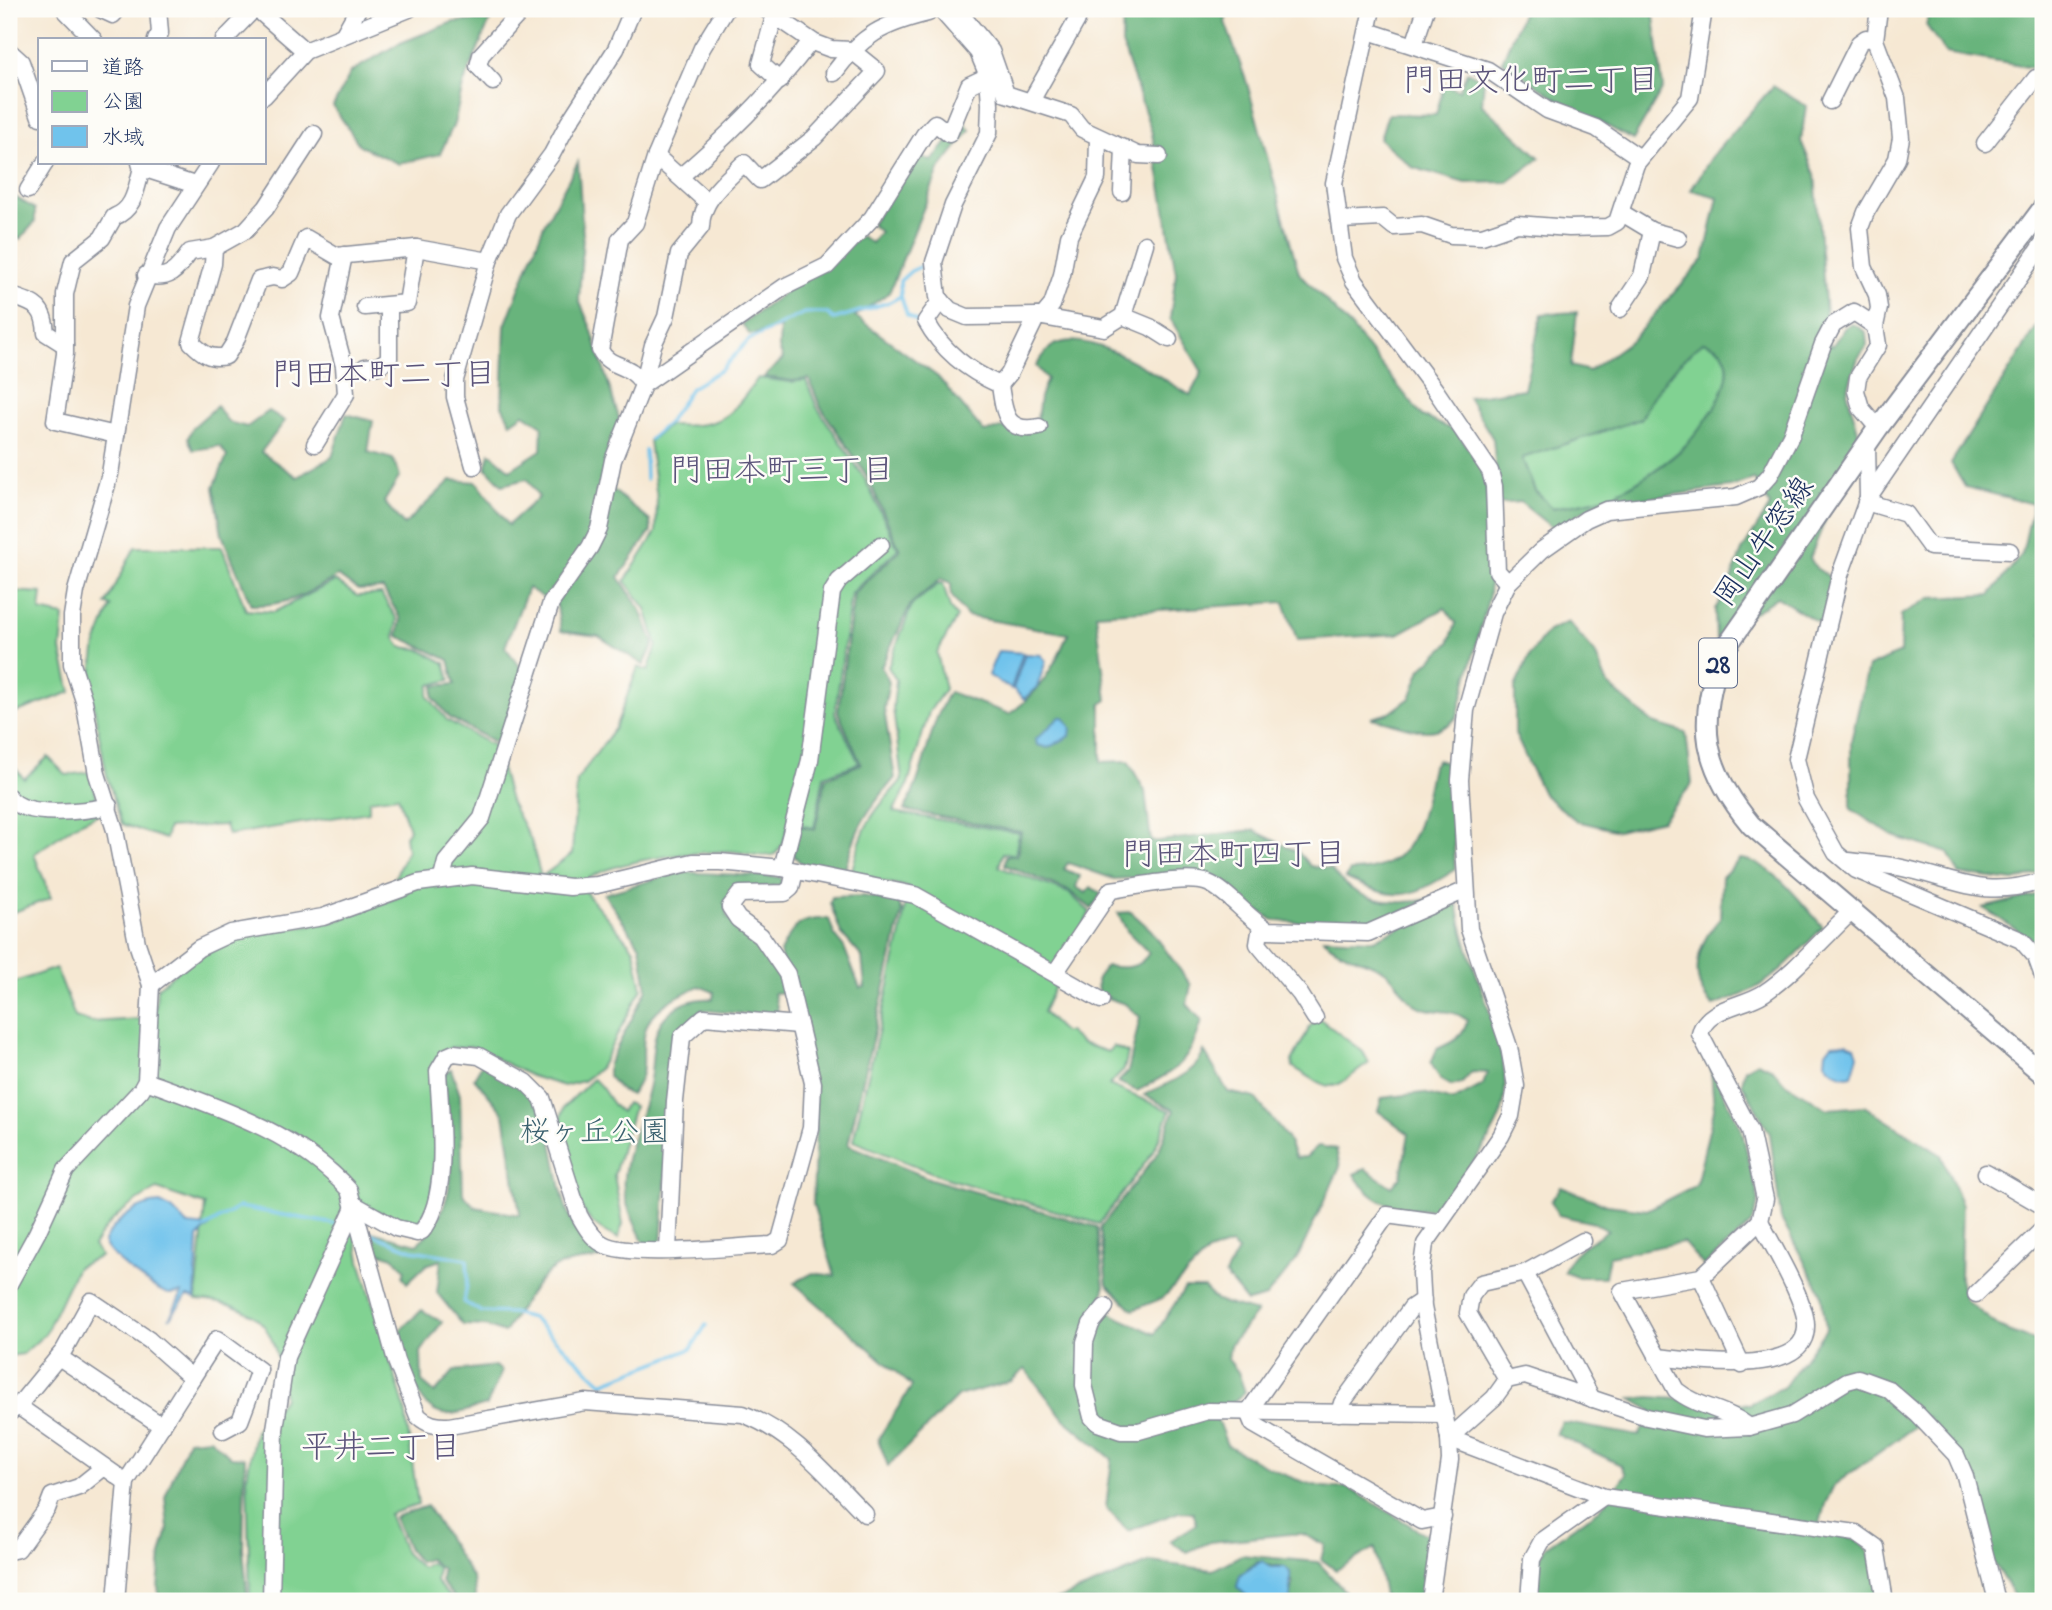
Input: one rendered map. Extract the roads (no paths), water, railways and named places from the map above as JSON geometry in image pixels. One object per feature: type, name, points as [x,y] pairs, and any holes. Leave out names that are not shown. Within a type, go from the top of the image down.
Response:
[{"type":"main road","name":"岡山牛窓線","points":[[2043,208],[1872,436],[1722,653],[1711,683],[1705,711],[1707,741],[1715,772],[1730,799],[1751,825],[2043,1074]]},
{"type":"street","points":[[64,9],[92,38]]},
{"type":"street","points":[[100,9],[113,15],[118,9]]},
{"type":"street","points":[[157,38],[160,33],[158,9]]},
{"type":"street","points":[[344,34],[358,9]]},
{"type":"street","points":[[266,94],[305,51],[409,9]]},
{"type":"street","points":[[493,82],[478,66],[481,55],[523,9]]},
{"type":"street","points":[[474,466],[455,397],[455,380],[489,261],[508,214],[552,154],[569,122],[616,49],[633,9]]},
{"type":"street","points":[[643,385],[636,372],[605,359],[600,350],[620,239],[635,223],[656,156],[702,48],[726,9]]},
{"type":"street","points":[[955,9],[991,51],[1006,94],[1071,115],[1082,128],[1098,138],[1138,155],[1159,156]]},
{"type":"street","points":[[1031,101],[1077,20],[1076,14],[1070,9]]},
{"type":"street","points":[[1372,9],[1334,183],[1344,258],[1354,281],[1436,391],[1490,471],[1494,486],[1497,571],[1508,583]]},
{"type":"street","points":[[1413,45],[1426,9]]},
{"type":"street","points":[[1341,220],[1383,218],[1394,227],[1422,225],[1451,235],[1482,236],[1517,224],[1608,227],[1617,222],[1640,158],[1690,98],[1704,9]]},
{"type":"street","points":[[1867,500],[1872,436],[1856,391],[1858,377],[1878,345],[1875,326],[1879,309],[1877,295],[1864,267],[1860,228],[1866,212],[1897,159],[1901,138],[1896,98],[1875,40],[1879,9]]},
{"type":"street","points":[[834,73],[851,50],[876,30],[934,10],[978,52],[989,132],[953,205],[934,262],[939,303],[926,321],[934,336],[975,374],[1000,385]]},
{"type":"street","points":[[227,38],[263,11],[305,51]]},
{"type":"street","points":[[442,878],[446,862],[482,818],[551,603],[590,547],[599,529],[613,460],[643,385],[653,345],[666,317],[679,254],[701,227],[708,202],[744,163],[760,180],[814,138],[877,71],[851,50],[831,49],[811,41],[769,13],[761,64],[780,81]]},
{"type":"street","points":[[1368,31],[1488,70],[1547,110],[1596,128],[1640,158]]},
{"type":"street","points":[[1830,101],[1859,43],[1866,38],[1875,40]]},
{"type":"street","points":[[680,177],[739,126],[780,81],[811,41]]},
{"type":"street","points":[[9,51],[21,62],[38,111]]},
{"type":"street","points":[[643,385],[784,287],[827,266],[872,218],[924,135],[935,123],[948,134],[966,91],[970,85],[983,78]]},
{"type":"street","points":[[1985,143],[2036,78],[2043,79]]},
{"type":"street","points":[[146,275],[160,278],[174,274],[190,252],[214,248],[246,230],[266,208],[314,134]]},
{"type":"street","points":[[1039,427],[1024,430],[1016,428],[1005,412],[1000,385],[1040,316],[1052,305],[1062,275],[1069,236],[1097,177],[1098,138]]},
{"type":"street","points":[[1122,192],[1124,148]]},
{"type":"street","points":[[656,156],[708,202]]},
{"type":"street","points":[[28,190],[44,164]]},
{"type":"street","points":[[9,1284],[32,1244],[66,1170],[141,1090],[146,1081],[151,985],[137,943],[109,806],[97,774],[83,701],[72,664],[71,638],[76,591],[105,495],[136,306],[146,275],[168,228],[210,164]]},
{"type":"street","points":[[116,435],[55,421],[65,345],[65,294],[73,261],[102,238],[114,216],[124,213],[132,204],[141,165],[195,185]]},
{"type":"street","points":[[1622,213],[1652,231],[1678,238]]},
{"type":"street","points":[[1620,309],[1642,276],[1652,231]]},
{"type":"street","points":[[214,248],[213,264],[191,342],[201,352],[215,359],[226,356],[235,342],[259,280],[273,277],[282,279],[291,273],[306,237],[337,256],[416,248],[489,261]]},
{"type":"street","points":[[939,303],[967,317],[1040,316],[1104,328],[1123,316],[1145,244]]},
{"type":"street","points":[[365,307],[389,307],[407,303],[416,248]]},
{"type":"street","points":[[2040,253],[1867,500],[1840,575],[1796,759],[1806,799],[1836,853],[1856,870],[2021,940],[2036,957],[2043,976]]},
{"type":"street","points":[[315,444],[346,394],[344,366],[331,318],[344,255]]},
{"type":"street","points":[[9,295],[36,305],[45,315],[46,333],[65,345]]},
{"type":"street","points":[[365,367],[378,366],[389,359],[389,307]]},
{"type":"street","points":[[1430,1601],[1450,1460],[1449,1438],[1423,1300],[1424,1244],[1500,1136],[1511,1116],[1516,1097],[1515,1071],[1509,1048],[1469,929],[1466,890],[1461,743],[1466,710],[1493,613],[1508,583],[1542,550],[1586,519],[1606,510],[1736,497],[1759,487],[1770,475],[1791,435],[1823,344],[1833,324],[1854,312],[1875,326]]},
{"type":"street","points":[[1123,316],[1150,327],[1169,340]]},
{"type":"street","points":[[1867,500],[1906,514],[1930,547],[2010,551]]},
{"type":"street","points":[[355,1205],[410,1232],[422,1231],[432,1220],[438,1199],[438,1070],[447,1056],[454,1053],[479,1056],[515,1074],[542,1098],[579,1215],[589,1232],[603,1244],[614,1248],[667,1250],[772,1245],[780,1240],[811,1128],[813,1083],[787,974],[761,936],[738,919],[730,907],[740,894],[785,893],[791,888],[788,870],[810,760],[832,592],[839,581],[881,545]]},
{"type":"street","points":[[10,801],[48,811],[85,812],[109,806]]},
{"type":"street","points":[[1846,861],[1899,867],[1975,889],[2017,888],[2043,881]]},
{"type":"street","points":[[151,985],[199,948],[231,933],[323,918],[418,883],[472,876],[570,887],[597,885],[693,862],[788,870],[915,895],[1101,1000]]},
{"type":"street","points":[[1055,973],[1111,890],[1196,880],[1210,883],[1268,930],[1368,933],[1466,890]]},
{"type":"street","points":[[1749,1427],[1739,1418],[1687,1399],[1676,1390],[1622,1292],[1701,1277],[1760,1221],[1765,1199],[1750,1130],[1700,1034],[1702,1024],[1710,1015],[1765,992],[1851,912]]},
{"type":"street","points":[[1261,926],[1258,944],[1300,994],[1315,1018]]},
{"type":"street","points":[[667,1250],[675,1101],[682,1037],[704,1017],[799,1025]]},
{"type":"street","points":[[146,1081],[229,1112],[279,1136],[337,1176],[349,1190],[396,1361],[418,1416],[433,1426],[449,1426],[585,1402],[743,1414],[765,1422],[794,1441],[865,1514]]},
{"type":"street","points":[[1986,1173],[2043,1206]]},
{"type":"street","points":[[271,1601],[275,1429],[286,1357],[355,1205]]},
{"type":"street","points":[[1248,1412],[1387,1215],[1438,1222]]},
{"type":"street","points":[[1657,1357],[1742,1365],[1783,1358],[1800,1341],[1807,1327],[1801,1306],[1760,1221]]},
{"type":"street","points":[[1976,1294],[2043,1229]]},
{"type":"street","points":[[1507,1380],[1468,1313],[1471,1296],[1482,1283],[1525,1273],[1583,1241]]},
{"type":"street","points":[[1525,1273],[1592,1399]]},
{"type":"street","points":[[1701,1277],[1742,1365]]},
{"type":"street","points":[[1339,1413],[1342,1403],[1411,1308],[1423,1300]]},
{"type":"street","points":[[126,1482],[14,1409],[58,1357],[91,1301],[149,1340],[192,1378]]},
{"type":"street","points":[[1105,1307],[1091,1324],[1086,1342],[1084,1385],[1087,1404],[1098,1423],[1121,1431],[1139,1431],[1209,1411],[1443,1414]]},
{"type":"street","points":[[116,1601],[126,1482],[217,1339],[258,1370],[240,1421],[223,1430]]},
{"type":"street","points":[[58,1357],[162,1426]]},
{"type":"street","points":[[1449,1438],[1493,1398],[1507,1380],[1524,1376],[1647,1417],[1704,1429],[1749,1427],[1792,1415],[1847,1381],[1858,1378],[1888,1389],[1918,1415],[1956,1455],[1965,1476],[1997,1601]]},
{"type":"street","points":[[1248,1412],[1253,1424],[1422,1521],[1443,1517]]},
{"type":"street","points":[[1449,1438],[1604,1497],[1857,1533],[1876,1547],[1885,1601]]},
{"type":"street","points":[[9,1551],[18,1549],[47,1509],[52,1496],[79,1487],[104,1467]]},
{"type":"street","points":[[1529,1601],[1531,1559],[1542,1541],[1604,1497]]},
{"type":"street","points":[[1984,1558],[2010,1601]]},
{"type":"water","points":[[998,651],[1023,653],[1011,689],[988,675]]},
{"type":"water","points":[[1025,654],[1041,655],[1046,661],[1037,687],[1024,699],[1013,689]]},
{"type":"water","points":[[1060,717],[1064,717],[1071,728],[1070,736],[1048,748],[1037,745],[1036,739]]},
{"type":"water","points":[[1847,1043],[1855,1046],[1858,1055],[1852,1075],[1844,1076],[1825,1062],[1826,1052],[1832,1044]]},
{"type":"water","points":[[160,1203],[172,1209],[188,1225],[209,1227],[198,1237],[195,1298],[187,1296],[169,1319],[182,1293],[163,1292],[144,1280],[113,1255],[104,1241],[127,1215],[151,1204]]},
{"type":"water","points":[[1262,1561],[1272,1567],[1284,1567],[1290,1572],[1291,1600],[1252,1601],[1237,1587],[1240,1575]]},
{"type":"waterway","points":[[650,439],[668,423],[691,388],[721,370],[749,340],[804,313],[826,313],[834,319],[890,302],[901,296],[900,281],[911,271],[929,263]]},
{"type":"waterway","points":[[901,296],[907,315],[921,324]]},
{"type":"waterway","points":[[645,450],[646,479]]},
{"type":"waterway","points":[[206,1227],[239,1207],[340,1225]]},
{"type":"waterway","points":[[366,1232],[412,1250],[467,1259],[468,1278],[464,1302],[482,1312],[512,1313],[532,1318],[602,1383],[691,1349],[706,1325]]},
{"type":"district","name":"門田文化町二丁目","points":[[1531,79]]},
{"type":"district","name":"門田本町二丁目","points":[[384,373]]},
{"type":"district","name":"門田本町三丁目","points":[[782,469]]},
{"type":"district","name":"門田本町四丁目","points":[[1234,853]]},
{"type":"district","name":"平井二丁目","points":[[381,1446]]},
{"type":"park label","name":"桜ヶ丘公園","points":[[595,1131]]}]
